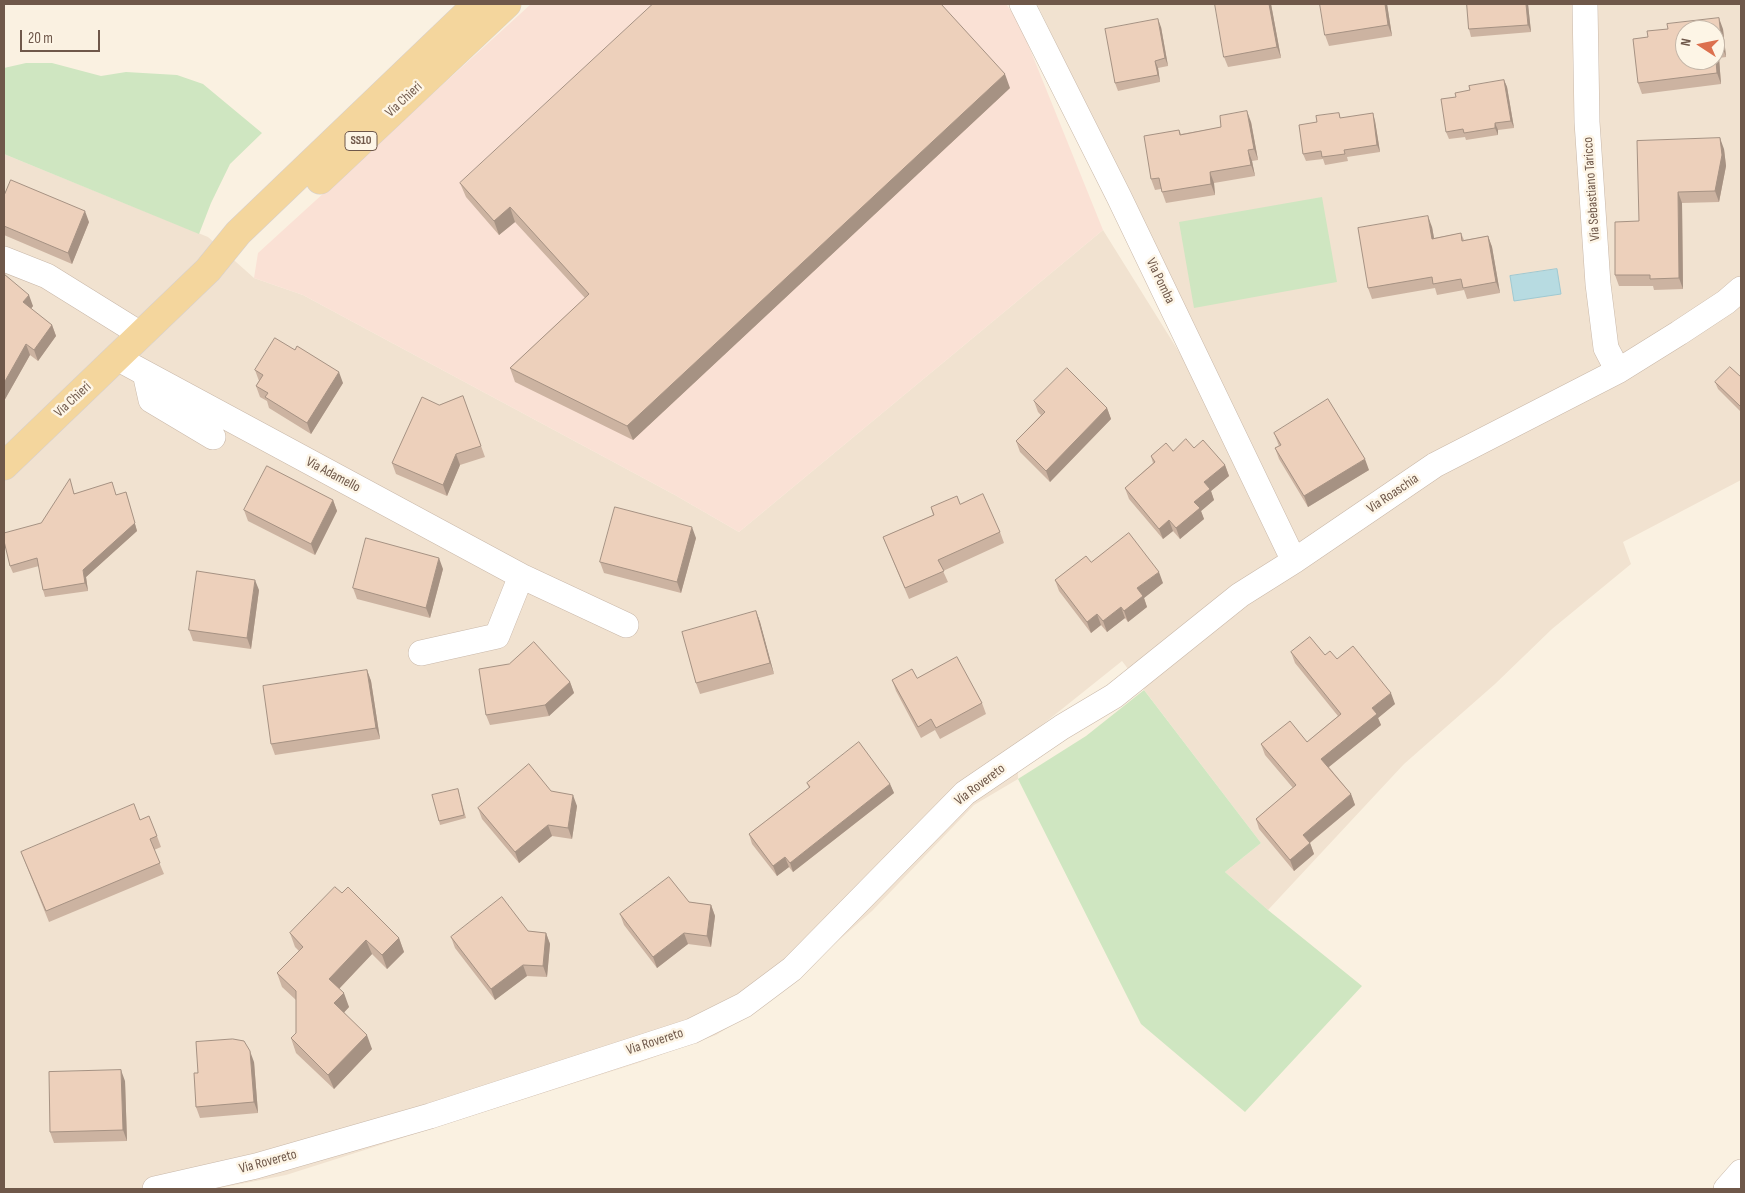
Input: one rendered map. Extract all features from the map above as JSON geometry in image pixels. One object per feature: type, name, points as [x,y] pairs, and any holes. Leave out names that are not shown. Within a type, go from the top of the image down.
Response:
[{"type":"main road","name":"Via Chieri","points":[[4,466],[208,270],[238,233],[477,4]]},
{"type":"main road","name":"Via Chieri","points":[[208,270],[247,248],[507,4]]},
{"type":"street","name":"Via Pomba","points":[[1022,4],[1119,197],[1294,561]]},
{"type":"street","name":"Via Sebastiano Taricco","points":[[1585,4],[1587,122],[1598,284],[1606,348],[1618,371]]},
{"type":"street","points":[[4,259],[47,276],[142,335]]},
{"type":"street","name":"Via Roaschia","points":[[1062,727],[1114,696],[1240,595],[1294,561],[1435,465],[1618,371],[1680,333],[1726,302],[1741,289]]},
{"type":"street","name":"Via Adamello","points":[[117,358],[521,576],[626,625]]},
{"type":"street","points":[[145,373],[151,400],[213,437]]},
{"type":"street","points":[[421,653],[497,636],[521,576]]},
{"type":"street","name":"Via Rovereto","points":[[156,1189],[256,1166],[430,1116],[692,1031],[744,1005],[792,969],[965,793],[1062,727]]},
{"type":"street","points":[[1726,1189],[1741,1172]]},
{"type":"shaded area","points":[[531,4],[1006,4],[1019,22],[1103,230],[739,532],[675,495],[303,295],[254,278],[258,253]]},
{"type":"shaded area","points":[[1037,4],[1741,4],[1741,480],[1623,542],[1631,564],[1552,629],[1495,684],[1404,764],[1268,910],[1225,872],[1261,843],[1122,661],[1017,745],[1018,779],[974,805],[872,911],[765,1005],[716,1035],[641,1062],[286,1175],[215,1189],[4,1189],[4,154],[208,237],[254,278],[303,295],[675,495],[739,532],[1103,230],[1184,360],[1266,532],[1112,161]]},
{"type":"green space","points":[[26,63],[52,63],[101,76],[126,72],[177,75],[203,84],[262,133],[230,164],[211,203],[199,234],[4,154],[4,68]]},
{"type":"green space","points":[[1322,197],[1337,282],[1194,308],[1179,222]]},
{"type":"green space","points":[[1144,690],[1261,843],[1225,872],[1268,910],[1362,986],[1245,1112],[1141,1024],[1018,779],[1086,736]]},
{"type":"water","points":[[1557,269],[1561,294],[1514,301],[1510,276]]},
{"type":"building","points":[[653,4],[941,4],[1005,74],[627,426],[510,368],[589,294],[510,207],[494,221],[460,183]]},
{"type":"building","points":[[1215,4],[1269,4],[1277,47],[1224,57]]},
{"type":"building","points":[[1320,4],[1385,4],[1388,25],[1325,35]]},
{"type":"building","points":[[1467,4],[1526,4],[1528,25],[1469,29]]},
{"type":"building","points":[[1719,18],[1719,20],[1702,20]]},
{"type":"building","points":[[1158,19],[1165,58],[1155,61],[1158,75],[1115,83],[1105,29]]},
{"type":"building","points":[[1675,23],[1675,70],[1717,70],[1717,73],[1638,83],[1633,39],[1648,37],[1647,31],[1668,29],[1667,24]]},
{"type":"building","points":[[1504,80],[1511,121],[1495,123],[1495,128],[1464,133],[1463,129],[1446,132],[1441,99],[1456,97],[1455,93],[1470,90],[1469,86]]},
{"type":"building","points":[[1247,111],[1254,149],[1248,150],[1251,165],[1210,172],[1211,184],[1162,192],[1159,178],[1151,179],[1144,136],[1179,130],[1180,135],[1221,127],[1220,116]]},
{"type":"building","points":[[1339,113],[1340,118],[1373,113],[1377,145],[1344,150],[1345,154],[1322,157],[1321,151],[1303,154],[1299,125],[1317,122],[1316,116]]},
{"type":"building","points":[[1720,138],[1722,155],[1715,191],[1678,192],[1679,278],[1650,279],[1650,275],[1615,275],[1615,222],[1639,221],[1637,141]]},
{"type":"building","points":[[11,180],[85,211],[68,253],[4,226],[4,196]]},
{"type":"building","points":[[1428,216],[1432,239],[1461,233],[1462,241],[1488,236],[1496,282],[1463,288],[1461,279],[1433,284],[1432,277],[1368,288],[1358,228]]},
{"type":"building","points":[[4,274],[29,295],[23,302],[52,325],[34,350],[26,344],[4,383]]},
{"type":"building","points":[[275,338],[295,350],[297,346],[339,372],[307,423],[265,397],[268,393],[256,386],[263,375],[255,370]]},
{"type":"building","points":[[1730,367],[1741,377],[1741,407],[1715,382]]},
{"type":"building","points":[[1067,368],[1107,408],[1046,471],[1016,441],[1045,412],[1034,401]]},
{"type":"building","points":[[463,396],[481,446],[456,454],[443,485],[392,463],[422,397],[439,405]]},
{"type":"building","points":[[1328,399],[1365,459],[1304,496],[1275,448],[1281,445],[1274,433]]},
{"type":"building","points":[[1186,439],[1194,448],[1203,440],[1225,465],[1204,482],[1210,489],[1194,502],[1200,508],[1176,528],[1169,520],[1159,529],[1125,488],[1155,462],[1151,456],[1166,443],[1173,451]]},
{"type":"building","points":[[267,466],[333,500],[311,544],[244,510]]},
{"type":"building","points":[[70,479],[74,494],[112,482],[116,495],[126,492],[135,523],[83,570],[85,583],[43,590],[37,558],[10,566],[4,533],[41,523]]},
{"type":"building","points":[[983,494],[1000,532],[938,560],[944,571],[905,588],[883,537],[934,515],[931,507],[957,496],[960,504]]},
{"type":"building","points":[[615,507],[692,527],[677,582],[600,562]]},
{"type":"building","points":[[1129,533],[1159,572],[1137,588],[1143,596],[1124,611],[1121,607],[1103,621],[1097,614],[1087,622],[1055,580],[1086,556],[1091,562]]},
{"type":"building","points":[[366,538],[439,558],[426,608],[353,588]]},
{"type":"building","points":[[197,571],[255,580],[247,638],[189,630]]},
{"type":"building","points":[[756,611],[770,663],[696,683],[682,632]]},
{"type":"building","points":[[1310,637],[1325,655],[1330,651],[1337,659],[1353,646],[1391,693],[1372,708],[1377,714],[1321,759],[1351,794],[1303,835],[1310,843],[1290,860],[1256,819],[1296,785],[1261,744],[1290,721],[1307,742],[1341,714],[1291,652]]},
{"type":"building","points":[[534,642],[570,682],[545,705],[486,715],[479,669],[509,664]]},
{"type":"building","points":[[957,657],[982,703],[936,728],[931,719],[918,727],[892,680],[912,669],[917,678]]},
{"type":"building","points":[[367,670],[376,728],[271,744],[263,686]]},
{"type":"building","points":[[859,742],[890,784],[790,863],[785,857],[773,866],[749,834],[810,787],[807,783]]},
{"type":"building","points":[[529,764],[551,791],[573,795],[568,828],[548,825],[515,852],[478,808]]},
{"type":"building","points":[[458,789],[464,815],[439,821],[432,795]]},
{"type":"building","points":[[134,804],[140,820],[149,816],[157,836],[150,839],[160,863],[46,911],[21,852]]},
{"type":"building","points":[[669,877],[689,902],[711,905],[707,936],[684,933],[653,957],[620,914]]},
{"type":"building","points":[[335,887],[342,893],[348,887],[399,938],[382,955],[366,940],[329,979],[344,993],[334,1003],[367,1035],[328,1075],[291,1038],[296,1033],[296,991],[277,973],[303,947],[290,933]]},
{"type":"building","points":[[502,897],[528,931],[546,933],[543,966],[523,965],[491,989],[451,937]]},
{"type":"building","points":[[233,1039],[244,1041],[250,1051],[254,1102],[196,1107],[194,1073],[198,1073],[196,1042]]},
{"type":"building","points":[[121,1070],[123,1130],[50,1132],[49,1072]]}]
